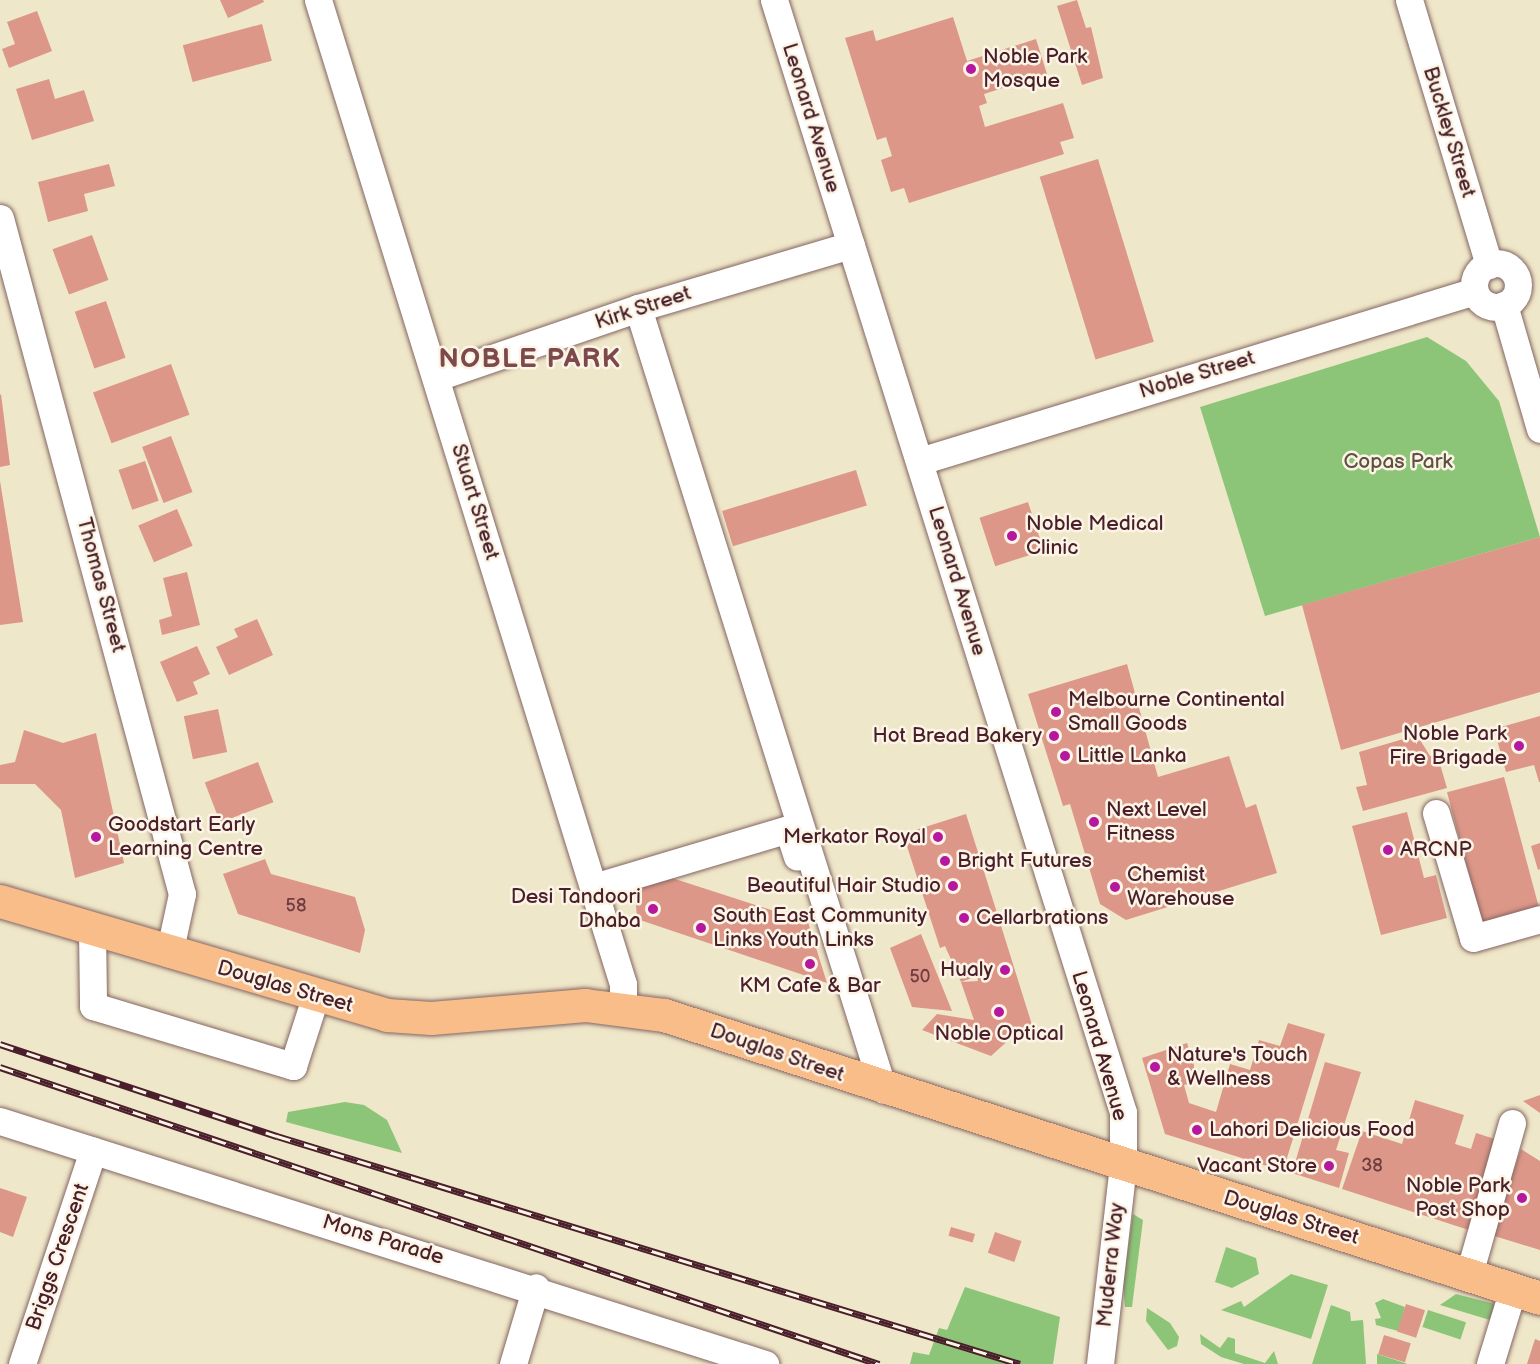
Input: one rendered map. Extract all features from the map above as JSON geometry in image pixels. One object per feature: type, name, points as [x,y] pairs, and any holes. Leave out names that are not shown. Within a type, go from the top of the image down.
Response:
[{"type":"main road","name":"Douglas Street","points":[[0,901],[169,954],[387,1015],[431,1018],[623,1006],[676,1018],[870,1085],[1526,1294]]},
{"type":"street","name":"Stuart Street","points":[[318,0],[594,887],[623,984],[623,1006]]},
{"type":"street","name":"Leonard Avenue","points":[[774,0],[1123,1112],[1124,1165]]},
{"type":"street","name":"Buckley Street","points":[[1409,0],[1488,265]]},
{"type":"street","name":"Thomas Street","points":[[0,218],[9,276],[182,894],[169,954]]},
{"type":"street","name":"Kirk Street","points":[[437,377],[638,308],[851,245]]},
{"type":"street","points":[[1488,265],[1504,265],[1528,274],[1517,293],[1504,305],[1489,306],[1475,291],[1478,274],[1488,265]]},
{"type":"street","name":"Noble Street","points":[[920,461],[1475,291]]},
{"type":"street","points":[[1504,305],[1540,429]]},
{"type":"street","points":[[638,308],[870,1085]]},
{"type":"street","points":[[1436,813],[1473,938],[1540,920]]},
{"type":"street","points":[[594,887],[788,829],[870,1085]]},
{"type":"street","points":[[92,930],[93,1006],[293,1066],[316,995]]},
{"type":"street","name":"Mons Parade","points":[[0,1121],[536,1287],[765,1364]]},
{"type":"street","points":[[1469,1274],[1512,1123]]},
{"type":"street","name":"Briggs Crescent","points":[[22,1364],[93,1151]]},
{"type":"street","name":"Muderra Way","points":[[1100,1364],[1124,1165]]},
{"type":"street","points":[[513,1364],[536,1287]]},
{"type":"street","points":[[1491,1364],[1526,1294]]},
{"type":"green space","name":"Copas Park","points":[[1427,337],[1466,361],[1499,401],[1540,537],[1265,616],[1200,407]]},
{"type":"green space","points":[[345,1102],[364,1105],[387,1120],[402,1153],[286,1122],[288,1112]]},
{"type":"green space","points":[[1133,1214],[1143,1220],[1132,1307],[1125,1307],[1123,1284]]},
{"type":"green space","points":[[1226,1247],[1256,1258],[1259,1274],[1232,1288],[1215,1282]]},
{"type":"green space","points":[[1291,1274],[1328,1285],[1311,1339],[1221,1310],[1241,1301],[1244,1307]]},
{"type":"green space","points":[[965,1287],[1060,1317],[1053,1364],[910,1364],[913,1352],[929,1355],[939,1328],[947,1330]]},
{"type":"green space","points":[[1456,1294],[1495,1304],[1490,1320],[1440,1305]]},
{"type":"green space","points":[[1383,1299],[1405,1307],[1398,1331],[1376,1325],[1375,1319],[1381,1318],[1375,1303]]},
{"type":"green space","points":[[1331,1305],[1350,1312],[1351,1321],[1363,1320],[1366,1364],[1312,1364]]},
{"type":"green space","points":[[1147,1308],[1170,1323],[1179,1337],[1177,1346],[1168,1350],[1146,1321]]},
{"type":"green space","points":[[1428,1310],[1466,1322],[1460,1339],[1422,1327]]},
{"type":"green space","points":[[1200,1334],[1220,1348],[1228,1337],[1235,1339],[1235,1353],[1265,1363],[1274,1351],[1278,1364],[1244,1364],[1221,1357],[1201,1344]]},
{"type":"green space","points":[[1377,1354],[1405,1363],[1407,1364],[1377,1364]]},
{"type":"building","points":[[220,0],[263,0],[264,2],[228,18]]},
{"type":"building","points":[[1077,0],[1086,28],[1091,27],[1103,78],[1082,85],[1057,6]]},
{"type":"building","points":[[37,11],[52,51],[9,68],[2,49],[15,44],[7,22]]},
{"type":"building","points":[[953,17],[967,61],[1036,39],[1047,74],[984,94],[987,103],[979,106],[985,127],[1063,103],[1074,138],[1060,142],[1064,154],[909,203],[904,188],[891,192],[881,160],[892,156],[886,137],[877,140],[845,38],[873,30],[876,41]]},
{"type":"building","points":[[262,24],[272,61],[193,82],[183,45]]},
{"type":"building","points":[[49,79],[55,99],[84,90],[94,121],[32,140],[16,89]]},
{"type":"building","points":[[1098,159],[1154,342],[1096,359],[1040,177]]},
{"type":"building","points":[[109,164],[115,186],[84,194],[88,211],[48,222],[38,182]]},
{"type":"building","points":[[92,235],[108,280],[69,294],[53,249]]},
{"type":"building","points":[[106,301],[126,358],[94,368],[75,312]]},
{"type":"building","points":[[171,364],[189,415],[111,443],[93,392]]},
{"type":"building","points":[[0,395],[10,465],[0,467]]},
{"type":"building","points":[[171,436],[193,492],[164,503],[142,447]]},
{"type":"building","points":[[145,461],[159,501],[132,510],[119,470]]},
{"type":"building","points":[[856,470],[867,505],[733,546],[722,511]]},
{"type":"building","points":[[0,481],[23,622],[0,625]]},
{"type":"building","name":"Noble Medical Clinic","points":[[1028,502],[1044,551],[995,566],[979,518]]},
{"type":"building","points":[[177,509],[193,546],[154,562],[138,525]]},
{"type":"building","points":[[1540,537],[1540,692],[1341,750],[1302,605]]},
{"type":"building","points":[[187,572],[200,625],[162,635],[159,620],[172,616],[163,578]]},
{"type":"building","points":[[257,619],[273,655],[229,675],[216,647],[238,637],[234,629]]},
{"type":"building","points":[[197,646],[210,674],[193,682],[198,694],[177,702],[160,662]]},
{"type":"building","points":[[1127,664],[1158,777],[1229,756],[1246,808],[1256,804],[1277,873],[1126,920],[1100,904],[1070,804],[1063,806],[1028,694]]},
{"type":"building","points":[[218,709],[227,752],[193,759],[184,716]]},
{"type":"building","name":"Noble Park Fire Brigade","points":[[1540,716],[1539,782],[1534,765],[1506,772],[1494,729]]},
{"type":"building","points":[[24,730],[63,743],[96,733],[124,863],[75,878],[61,810],[35,784],[0,784],[0,765],[15,762]]},
{"type":"building","points":[[1417,735],[1430,756],[1437,754],[1447,788],[1363,811],[1356,787],[1367,785],[1359,752]]},
{"type":"building","points":[[258,762],[273,802],[220,823],[205,782]]},
{"type":"building","points":[[1504,777],[1539,907],[1482,923],[1447,792]]},
{"type":"building","name":"ARCNP","points":[[1407,812],[1424,878],[1436,875],[1447,918],[1381,935],[1352,826]]},
{"type":"building","points":[[966,814],[1033,1028],[1023,1027],[991,1056],[922,1030],[937,1014],[974,1020],[945,946],[940,948],[903,834]],"holes":[[[977,976],[978,981],[961,982]]]},
{"type":"building","points":[[1540,843],[1540,869],[1538,870],[1531,846]]},
{"type":"building","points":[[265,859],[271,874],[355,897],[365,930],[360,953],[238,914],[223,874]]},
{"type":"building","points":[[672,878],[808,922],[827,983],[637,919],[635,889]]},
{"type":"building","points":[[921,934],[952,1011],[912,1007],[890,948]]},
{"type":"building","points":[[1288,1023],[1325,1034],[1283,1171],[1165,1134],[1142,1058],[1187,1043],[1199,1081],[1184,1085],[1189,1103],[1216,1112],[1230,1064],[1250,1070],[1259,1040],[1280,1046]]},
{"type":"building","points":[[1325,1062],[1361,1072],[1336,1150],[1349,1153],[1339,1188],[1292,1173]]},
{"type":"building","points":[[1540,1095],[1540,1113],[1523,1101]]},
{"type":"building","points":[[1415,1100],[1464,1115],[1455,1144],[1471,1149],[1476,1133],[1501,1141],[1472,1231],[1342,1189],[1362,1131],[1402,1144]]},
{"type":"building","name":"Noble Park Post Shop","points":[[1521,1149],[1540,1161],[1540,1250],[1491,1235]]},
{"type":"building","points":[[0,1188],[27,1197],[13,1237],[0,1232]]},
{"type":"building","points":[[951,1227],[975,1234],[973,1243],[949,1236]]},
{"type":"building","points":[[995,1232],[1021,1241],[1014,1262],[988,1253]]},
{"type":"building","points":[[1406,1304],[1425,1310],[1416,1338],[1397,1332]]},
{"type":"building","points":[[1384,1335],[1411,1343],[1405,1362],[1378,1354]]},
{"type":"building","points":[[1535,1339],[1540,1341],[1540,1364],[1527,1364]]},
{"type":"railway","points":[[0,1044],[277,1136],[1020,1364]]},
{"type":"railway","points":[[0,1067],[879,1364]]},
{"type":"place","name":"Noble Park Mosque","points":[[971,69]]},
{"type":"place","name":"Noble Medical Clinic","points":[[1012,536]]},
{"type":"place","name":"Melbourne Continental Small Goods","points":[[1056,712]]},
{"type":"place","name":"Hot Bread Bakery","points":[[1054,736]]},
{"type":"place","name":"Noble Park Fire Brigade","points":[[1519,746]]},
{"type":"place","name":"Little Lanka","points":[[1065,756]]},
{"type":"place","name":"Next Level Fitness","points":[[1094,822]]},
{"type":"place","name":"Goodstart Early Learning Centre","points":[[96,837]]},
{"type":"place","name":"Merkator Royal","points":[[938,837]]},
{"type":"place","name":"ARCNP","points":[[1388,850]]},
{"type":"place","name":"Bright Futures","points":[[945,861]]},
{"type":"place","name":"Beautiful Hair Studio","points":[[953,886]]},
{"type":"place","name":"Chemist Warehouse","points":[[1115,887]]},
{"type":"place","name":"Desi Tandoori Dhaba","points":[[653,909]]},
{"type":"place","name":"Cellarbrations","points":[[964,918]]},
{"type":"place","name":"South East Community Links Youth Links","points":[[701,928]]},
{"type":"place","name":"KM Cafe & Bar","points":[[810,964]]},
{"type":"place","name":"Hualy","points":[[1005,970]]},
{"type":"place","name":"Noble Optical","points":[[999,1012]]},
{"type":"place","name":"Nature's Touch & Wellness","points":[[1155,1067]]},
{"type":"place","name":"Lahori Delicious Food","points":[[1197,1130]]},
{"type":"place","name":"Vacant Store","points":[[1329,1166]]},
{"type":"place","name":"Noble Park Post Shop","points":[[1522,1198]]},
{"type":"district","name":"NOBLE PARK","points":[[530,360]]}]
